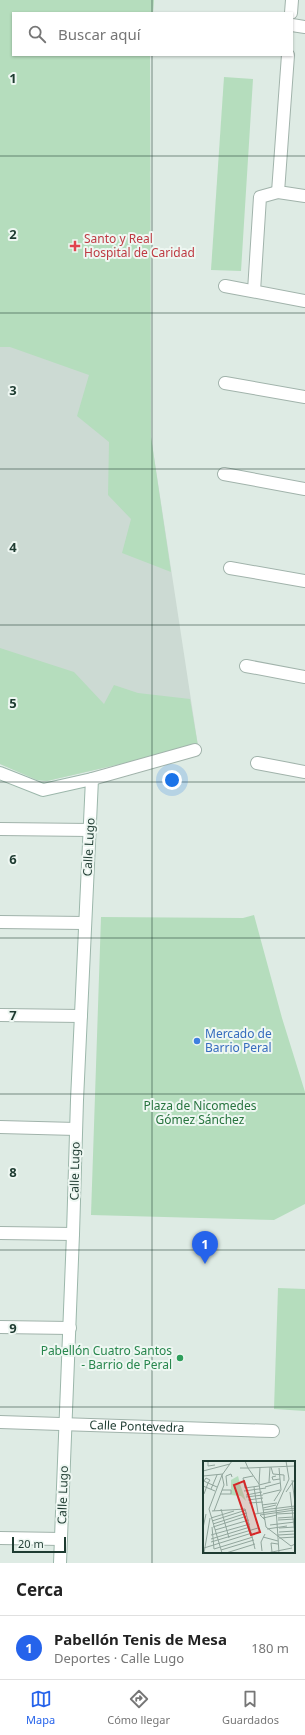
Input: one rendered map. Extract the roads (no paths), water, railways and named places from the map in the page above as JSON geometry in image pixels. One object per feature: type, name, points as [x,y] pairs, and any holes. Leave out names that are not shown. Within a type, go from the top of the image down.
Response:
[{"type":"street","points":[[291,12],[292,0]]},
{"type":"street","points":[[293,25],[305,27]]},
{"type":"street","points":[[278,192],[288,56]]},
{"type":"street","points":[[254,291],[260,197],[278,192],[305,196]]},
{"type":"street","points":[[226,286],[305,300]]},
{"type":"street","points":[[225,383],[305,397]]},
{"type":"street","points":[[224,474],[305,489]]},
{"type":"street","points":[[230,568],[305,581]]},
{"type":"street","points":[[246,666],[305,677]]},
{"type":"street","points":[[0,773],[43,790],[92,779],[195,750]]},
{"type":"street","points":[[257,762],[305,772]]},
{"type":"street","name":"Calle Lugo","points":[[60,1563],[84,923],[92,779]]},
{"type":"street","points":[[0,829],[90,830]]},
{"type":"street","points":[[0,922],[84,923]]},
{"type":"street","points":[[0,1015],[81,1016]]},
{"type":"street","points":[[0,1128],[76,1129]]},
{"type":"street","points":[[0,1233],[73,1234]]},
{"type":"street","points":[[0,1327],[70,1328]]},
{"type":"street","name":"Calle Pontevedra","points":[[0,1422],[66,1423],[273,1432]]},
{"type":"street","points":[[0,1538],[61,1539]]},
{"type":"place","name":"Santo y Real Hospital de Caridad","points":[[75,246]]},
{"type":"place","name":"Mercado de Barrio Peral","points":[[197,1041]]},
{"type":"place","name":"Pabellón Tenis de Mesa","points":[[205,1264]]},
{"type":"place","name":"Pabellón Cuatro Santos - Barrio de Peral","points":[[180,1358]]},
{"type":"park label","name":"Plaza de Nicomedes Gómez Sánchez","points":[[200,1113]]}]
